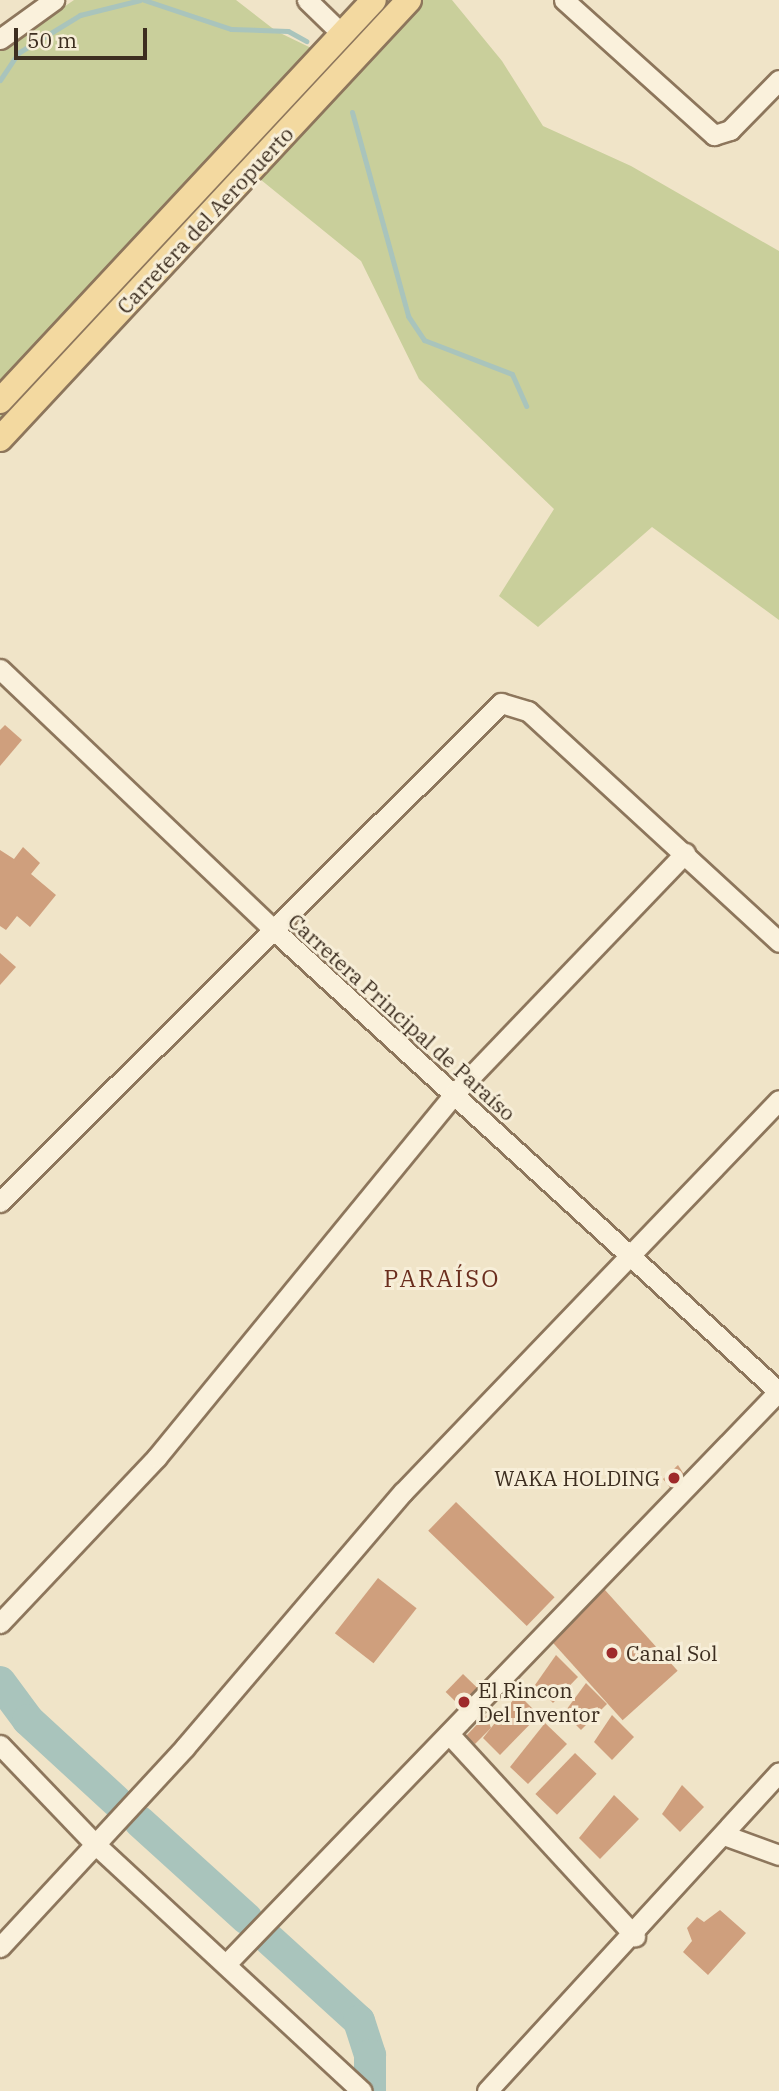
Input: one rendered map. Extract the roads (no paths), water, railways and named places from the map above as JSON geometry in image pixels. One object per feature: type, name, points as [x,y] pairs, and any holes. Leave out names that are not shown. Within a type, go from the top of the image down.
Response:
[{"type":"main road","name":"Carretera del Aeropuerto","points":[[0,401],[374,0]]},
{"type":"main road","name":"Carretera del Aeropuerto","points":[[0,439],[409,0]]},
{"type":"street","points":[[0,39],[54,0]]},
{"type":"street","points":[[307,0],[342,34]]},
{"type":"street","points":[[565,0],[713,135],[730,131],[779,80]]},
{"type":"street","name":"Carretera Principal de Paraíso","points":[[0,669],[276,932],[779,1392]]},
{"type":"street","points":[[0,1202],[276,932],[501,703],[528,711],[779,942]]},
{"type":"street","points":[[0,1623],[157,1457],[454,1094],[685,853]]},
{"type":"street","points":[[0,1947],[96,1845],[403,1492],[626,1254],[779,1100]]},
{"type":"street","points":[[226,1964],[779,1392]]},
{"type":"street","points":[[449,1734],[635,1937]]},
{"type":"street","points":[[0,1745],[96,1845],[355,2085]]},
{"type":"street","points":[[487,2091],[635,1937],[779,1772]]},
{"type":"street","points":[[724,1835],[779,1855]]},
{"type":"waterway","points":[[0,80],[18,53],[80,15],[140,0]]},
{"type":"waterway","points":[[144,0],[231,29],[288,31],[306,41]]},
{"type":"waterway","points":[[352,112],[408,316],[424,340],[512,374],[526,406]]},
{"type":"waterway","points":[[0,1682],[28,1720],[116,1801]]},
{"type":"waterway","points":[[140,1822],[247,1919]]},
{"type":"waterway","points":[[270,1940],[359,2021],[370,2055],[370,2091]]},
{"type":"place","name":"WAKA HOLDING","points":[[674,1478]]},
{"type":"place","name":"Canal Sol","points":[[612,1653]]},
{"type":"place","name":"El Rincon Del Inventor","points":[[464,1702]]},
{"type":"district","name":"PARAÍSO","points":[[442,1279]]}]
